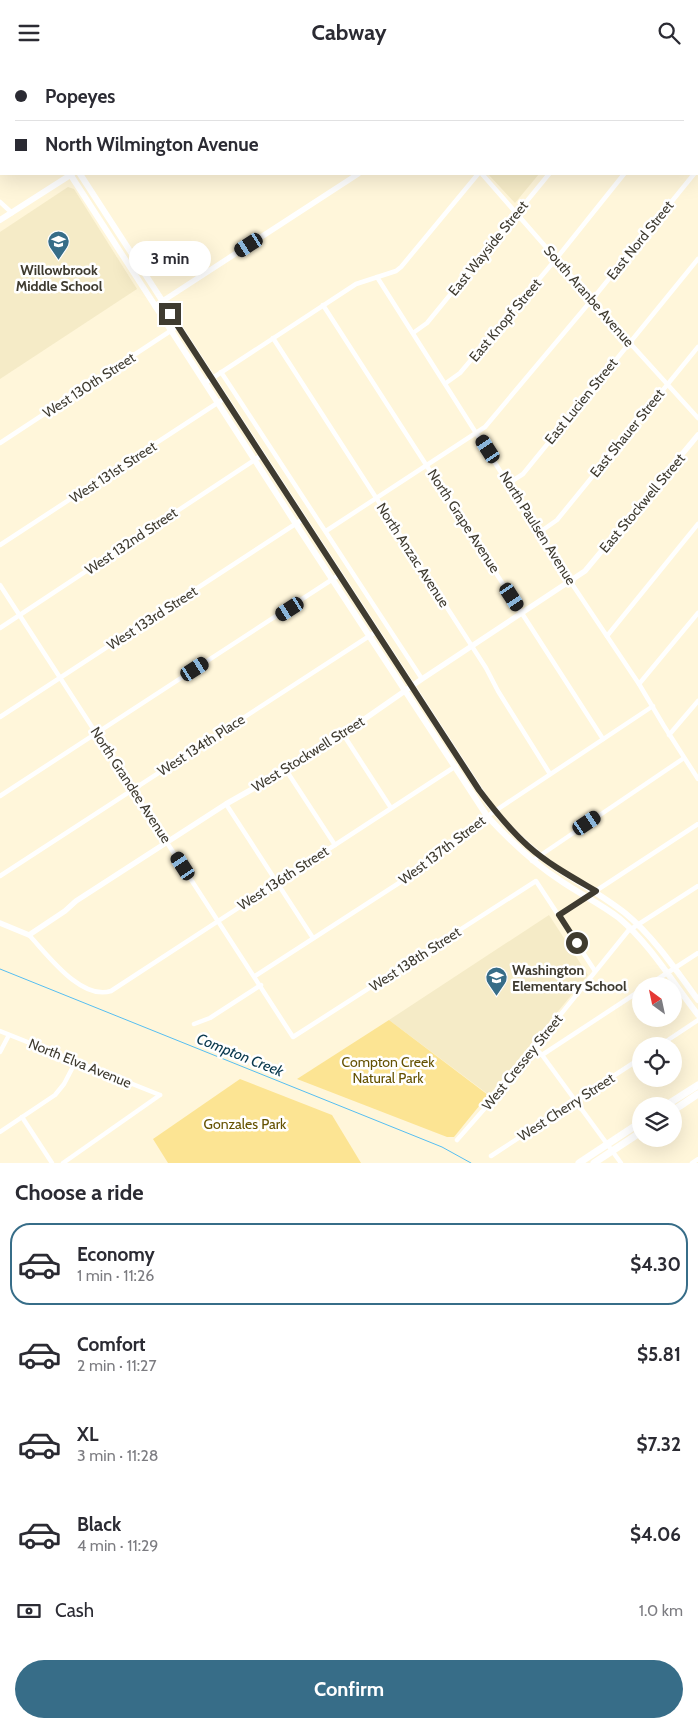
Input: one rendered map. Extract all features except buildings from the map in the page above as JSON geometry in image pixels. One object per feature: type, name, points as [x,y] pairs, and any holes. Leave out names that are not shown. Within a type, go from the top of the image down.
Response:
[{"type":"main road","points":[[0,220],[71,175],[487,817],[532,861],[586,896],[630,929],[655,958],[698,1015]]},
{"type":"main road","points":[[81,175],[339,575],[495,811],[539,855],[596,891],[637,924],[698,1000]]},
{"type":"main road","points":[[679,1097],[698,1085]]},
{"type":"main road","points":[[682,1105],[698,1094]]},
{"type":"main road","points":[[579,1163],[632,1128]]},
{"type":"main road","points":[[594,1163],[632,1138]]},
{"type":"street","points":[[155,306],[356,175]]},
{"type":"street","points":[[206,383],[356,284],[396,271],[477,175]]},
{"type":"street","name":"South Aranbe Avenue","points":[[483,175],[698,418]]},
{"type":"street","name":"East Wayside Street","points":[[413,333],[427,323],[549,175]]},
{"type":"street","name":"East Knopf Street","points":[[446,383],[460,373],[556,259],[623,175]]},
{"type":"street","name":"East Nord Street","points":[[326,531],[477,433],[491,421],[695,175]]},
{"type":"street","points":[[0,202],[12,213]]},
{"type":"street","name":"East Lucien Street","points":[[509,483],[522,474],[698,259]]},
{"type":"street","name":"North Paulsen Avenue","points":[[377,277],[570,581],[640,685],[669,735],[698,779]]},
{"type":"street","name":"North Grape Avenue","points":[[323,305],[603,739]]},
{"type":"street","name":"West 130th Street","points":[[0,443],[178,326]]},
{"type":"street","name":"North Anzac Avenue","points":[[273,338],[472,647],[550,774]]},
{"type":"street","name":"East Shauer Street","points":[[540,532],[557,520],[698,347]]},
{"type":"street","points":[[222,373],[422,679]]},
{"type":"street","name":"West 131st Street","points":[[0,545],[225,398]]},
{"type":"street","name":"East Stockwell Street","points":[[585,571],[698,435]]},
{"type":"street","name":"West 132nd Street","points":[[0,628],[262,455]]},
{"type":"street","name":"West 133rd Street","points":[[0,717],[303,519]]},
{"type":"street","points":[[607,636],[698,524]]},
{"type":"street","name":"West Stockwell Street","points":[[29,935],[66,911],[76,901],[226,804],[286,770],[343,734],[585,571]]},
{"type":"street","points":[[0,796],[305,599],[339,575]]},
{"type":"street","name":"North Grandee Avenue","points":[[0,585],[294,1037]]},
{"type":"street","points":[[640,685],[698,613]]},
{"type":"street","name":"West 134th Place","points":[[0,876],[376,631]]},
{"type":"street","points":[[669,735],[698,701]]},
{"type":"street","name":"West 137th Street","points":[[255,976],[433,861],[468,829],[653,706]]},
{"type":"street","points":[[343,734],[391,808]]},
{"type":"street","points":[[532,861],[684,758]]},
{"type":"street","name":"West 136th Street","points":[[29,935],[71,979],[90,990],[104,993],[111,991],[461,762]]},
{"type":"street","points":[[286,770],[335,845]]},
{"type":"street","points":[[226,804],[313,938]]},
{"type":"street","points":[[596,971],[559,915],[698,823]]},
{"type":"street","name":"West 138th Street","points":[[294,1037],[536,881],[559,915]]},
{"type":"street","name":"West Cressey Street","points":[[457,1140],[630,929],[698,886]]},
{"type":"street","points":[[0,923],[29,935]]},
{"type":"street","points":[[660,977],[698,953]]},
{"type":"street","points":[[194,1024],[210,1018],[260,985]]},
{"type":"street","points":[[542,1055],[632,996]]},
{"type":"street","points":[[672,1037],[698,1020]]},
{"type":"street","name":"North Elva Avenue","points":[[0,1031],[160,1095],[63,1163]]},
{"type":"street","points":[[0,1051],[9,1035]]},
{"type":"street","points":[[534,1047],[542,1055],[621,1163]]},
{"type":"street","points":[[0,1132],[55,1095],[64,1084],[76,1061]]},
{"type":"street","name":"West Cherry Street","points":[[490,1156],[632,1064]]},
{"type":"street","points":[[22,1117],[52,1163]]},
{"type":"street","points":[[692,1163],[698,1159]]},
{"type":"shaded area","points":[[489,175],[538,175],[515,203]]},
{"type":"shaded area","name":"Willowbrook Middle School","points":[[68,187],[74,189],[137,289],[0,379],[0,232]]},
{"type":"shaded area","name":"Washington Elementary School","points":[[549,915],[588,975],[489,1095],[389,1020]]},
{"type":"green space","name":"Compton Creek Natural Park","points":[[389,1020],[488,1095],[454,1137],[447,1137],[297,1079]]},
{"type":"green space","name":"Gonzales Park","points":[[240,1079],[332,1115],[361,1163],[168,1163],[153,1139]]},
{"type":"waterway","name":"Compton Creek","points":[[0,969],[442,1147],[471,1163]]},
{"type":"place","name":"Willowbrook Middle School","points":[[59,261]]},
{"type":"place","name":"Washington Elementary School","points":[[496,997]]},
{"type":"route","points":[[170,314],[479,790],[495,811],[528,846],[557,868],[596,891],[559,915],[577,943]]}]
